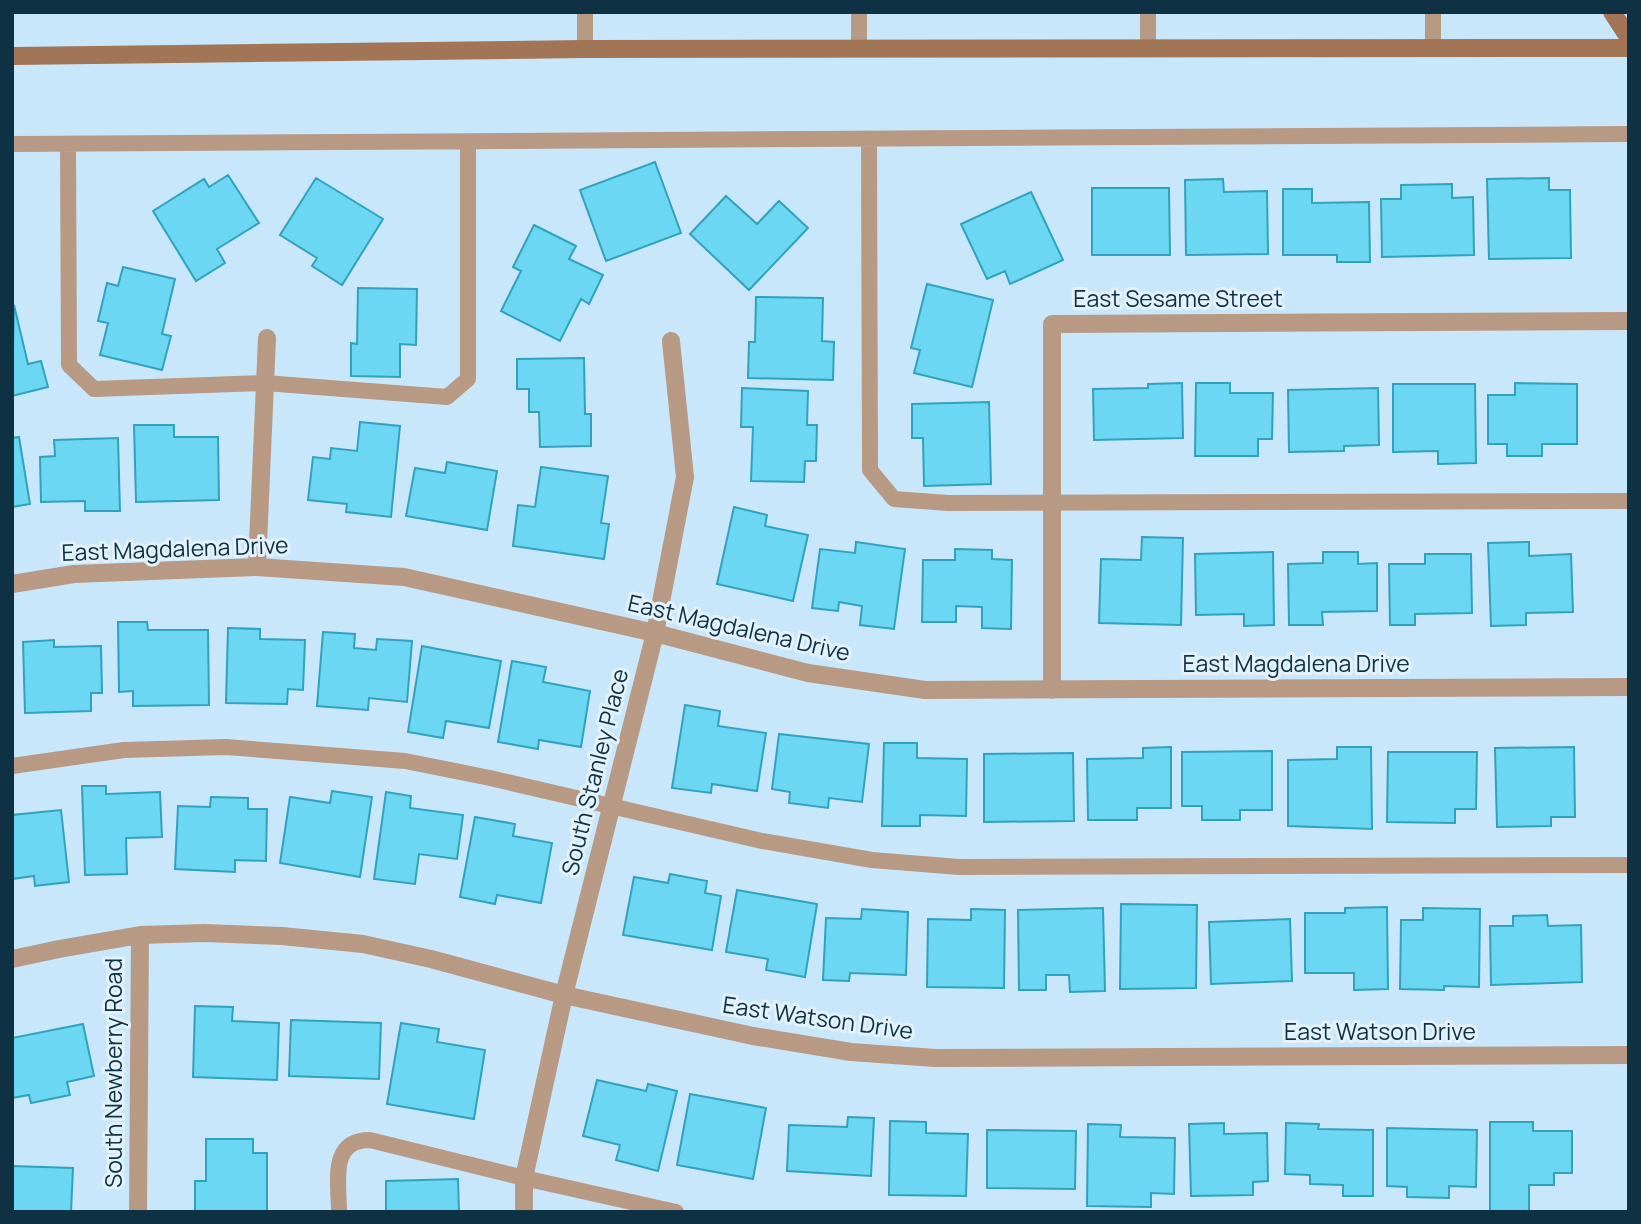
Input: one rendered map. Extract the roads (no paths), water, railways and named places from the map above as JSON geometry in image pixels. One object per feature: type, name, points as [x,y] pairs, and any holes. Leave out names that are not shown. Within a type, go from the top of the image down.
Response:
[{"type":"street","points":[[1612,12],[1629,38]]},
{"type":"street","points":[[12,56],[585,49],[1629,48]]},
{"type":"street","name":"East Sesame Street","points":[[1052,690],[1052,324],[1629,321]]},
{"type":"street","points":[[257,567],[267,338]]},
{"type":"street","name":"South Stanley Place","points":[[523,1212],[524,1178],[564,995],[654,634],[685,477],[671,341]]},
{"type":"street","name":"East Magdalena Drive","points":[[12,584],[74,574],[257,567],[404,577],[654,634],[808,673],[925,690],[1629,687]]},
{"type":"street","name":"East Watson Drive","points":[[12,959],[140,935],[270,935],[363,944],[431,959],[564,995],[753,1036],[851,1052],[935,1058],[1629,1055]]},
{"type":"street","name":"South Newberry Road","points":[[138,1212],[140,935]]},
{"type":"lane","points":[[585,12],[585,49]]},
{"type":"lane","points":[[859,12],[859,48]]},
{"type":"lane","points":[[1148,12],[1148,47]]},
{"type":"lane","points":[[1433,12],[1433,47]]},
{"type":"lane","points":[[12,144],[1629,135]]},
{"type":"lane","points":[[869,139],[870,470],[894,499],[948,503],[1629,501]]},
{"type":"lane","points":[[68,144],[69,365],[94,389],[265,383],[447,397],[468,379],[468,142]]},
{"type":"lane","points":[[12,766],[124,750],[226,747],[318,752],[405,761],[776,844],[872,860],[959,867],[1629,865]]},
{"type":"lane","points":[[339,1212],[339,1163],[345,1149],[356,1140],[370,1140],[677,1212]]}]
